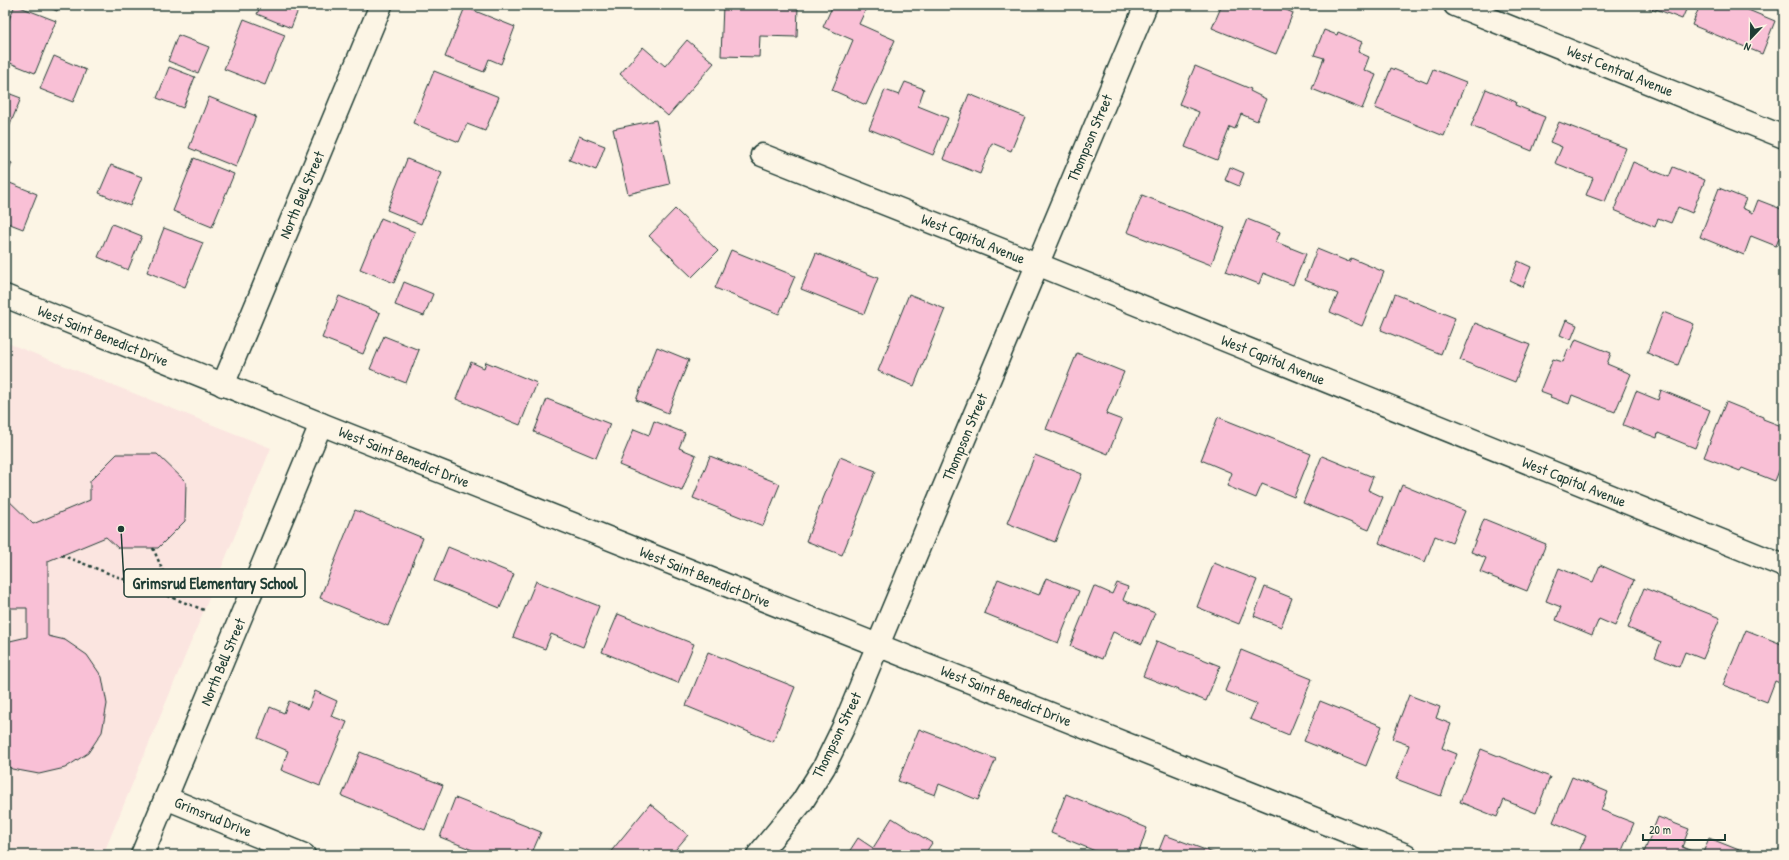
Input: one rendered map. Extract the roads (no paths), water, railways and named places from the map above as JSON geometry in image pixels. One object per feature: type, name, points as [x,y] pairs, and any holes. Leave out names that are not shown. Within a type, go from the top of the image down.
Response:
[{"type":"street","name":"North Bell Street","points":[[223,385],[381,5]]},
{"type":"street","name":"Thompson Street","points":[[758,855],[802,802],[824,767],[844,726],[879,646],[1146,5]]},
{"type":"street","name":"West Central Avenue","points":[[1456,5],[1784,137]]},
{"type":"street","name":"West Capitol Avenue","points":[[762,155],[1037,264],[1784,566]]},
{"type":"street","name":"West Saint Benedict Drive","points":[[5,296],[223,385],[1406,855]]},
{"type":"street","name":"North Bell Street","points":[[142,855],[321,424]]},
{"type":"street","name":"Grimsrud Drive","points":[[166,798],[304,855]]},
{"type":"place","name":"Grimsrud Elementary School","points":[[121,529]]}]
